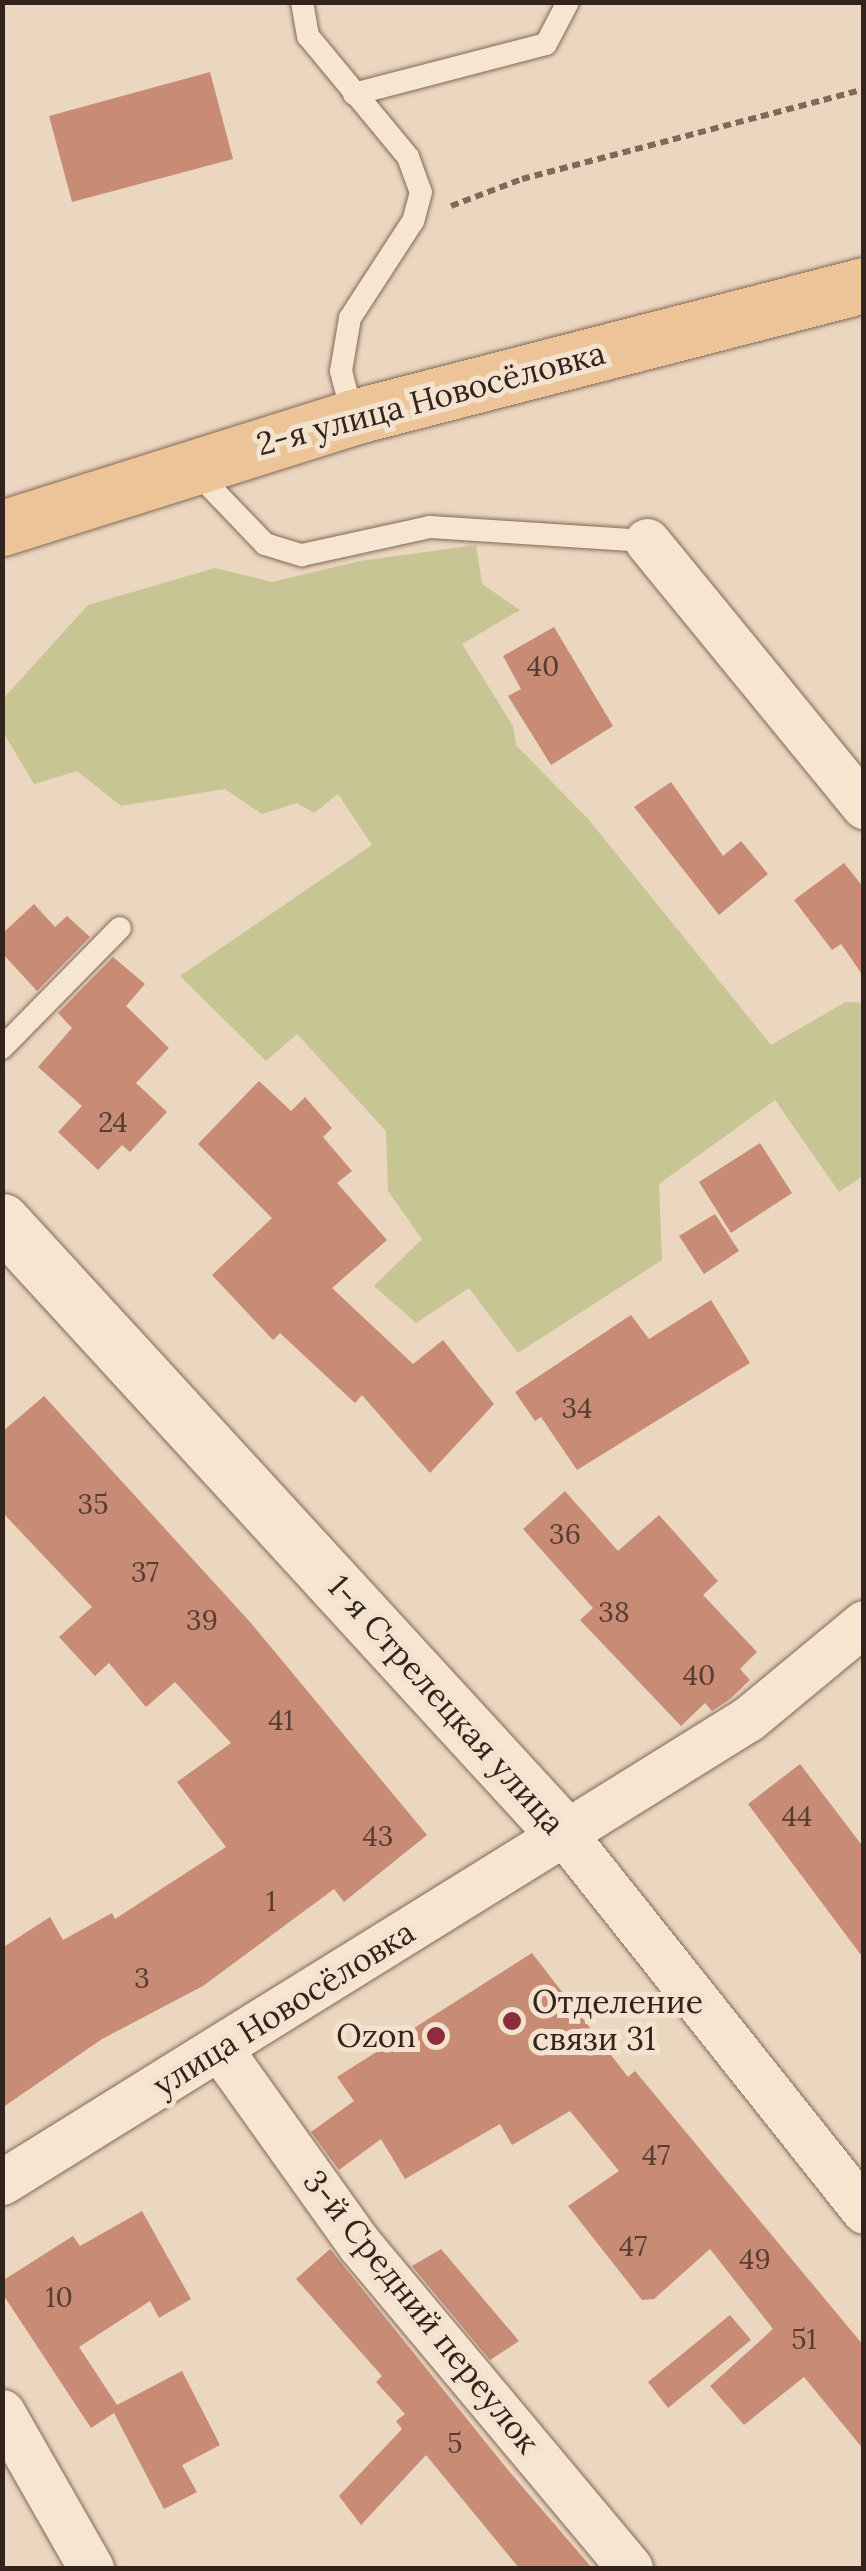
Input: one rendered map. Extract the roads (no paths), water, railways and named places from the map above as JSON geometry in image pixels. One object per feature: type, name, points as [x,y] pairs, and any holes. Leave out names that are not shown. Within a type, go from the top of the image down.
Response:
[{"type":"main road","name":"2-я улица Новосёловка","points":[[2,528],[189,464],[864,284]]},
{"type":"street","points":[[647,541],[864,806]]},
{"type":"street","name":"1-я Стрелецкая улица","points":[[2,1221],[566,1836],[864,2211]]},
{"type":"street","name":"улица Новосёловка","points":[[2,2182],[566,1836],[748,1719],[864,1623]]},
{"type":"street","name":"3-й Средний переулок","points":[[220,2049],[360,2245],[630,2568]]},
{"type":"street","points":[[2,2412],[92,2568]]},
{"type":"lane","points":[[302,2],[308,36],[408,156],[421,192],[412,221],[350,318],[341,371],[352,418]]},
{"type":"lane","points":[[354,94],[546,44],[568,2]]},
{"type":"lane","points":[[189,464],[265,544],[302,555],[430,528],[647,541]]},
{"type":"lane","points":[[2,1048],[120,928]]},
{"type":"place","name":"Отделение связи 31","points":[[512,2021]]},
{"type":"place","name":"Ozon","points":[[436,2036]]}]
